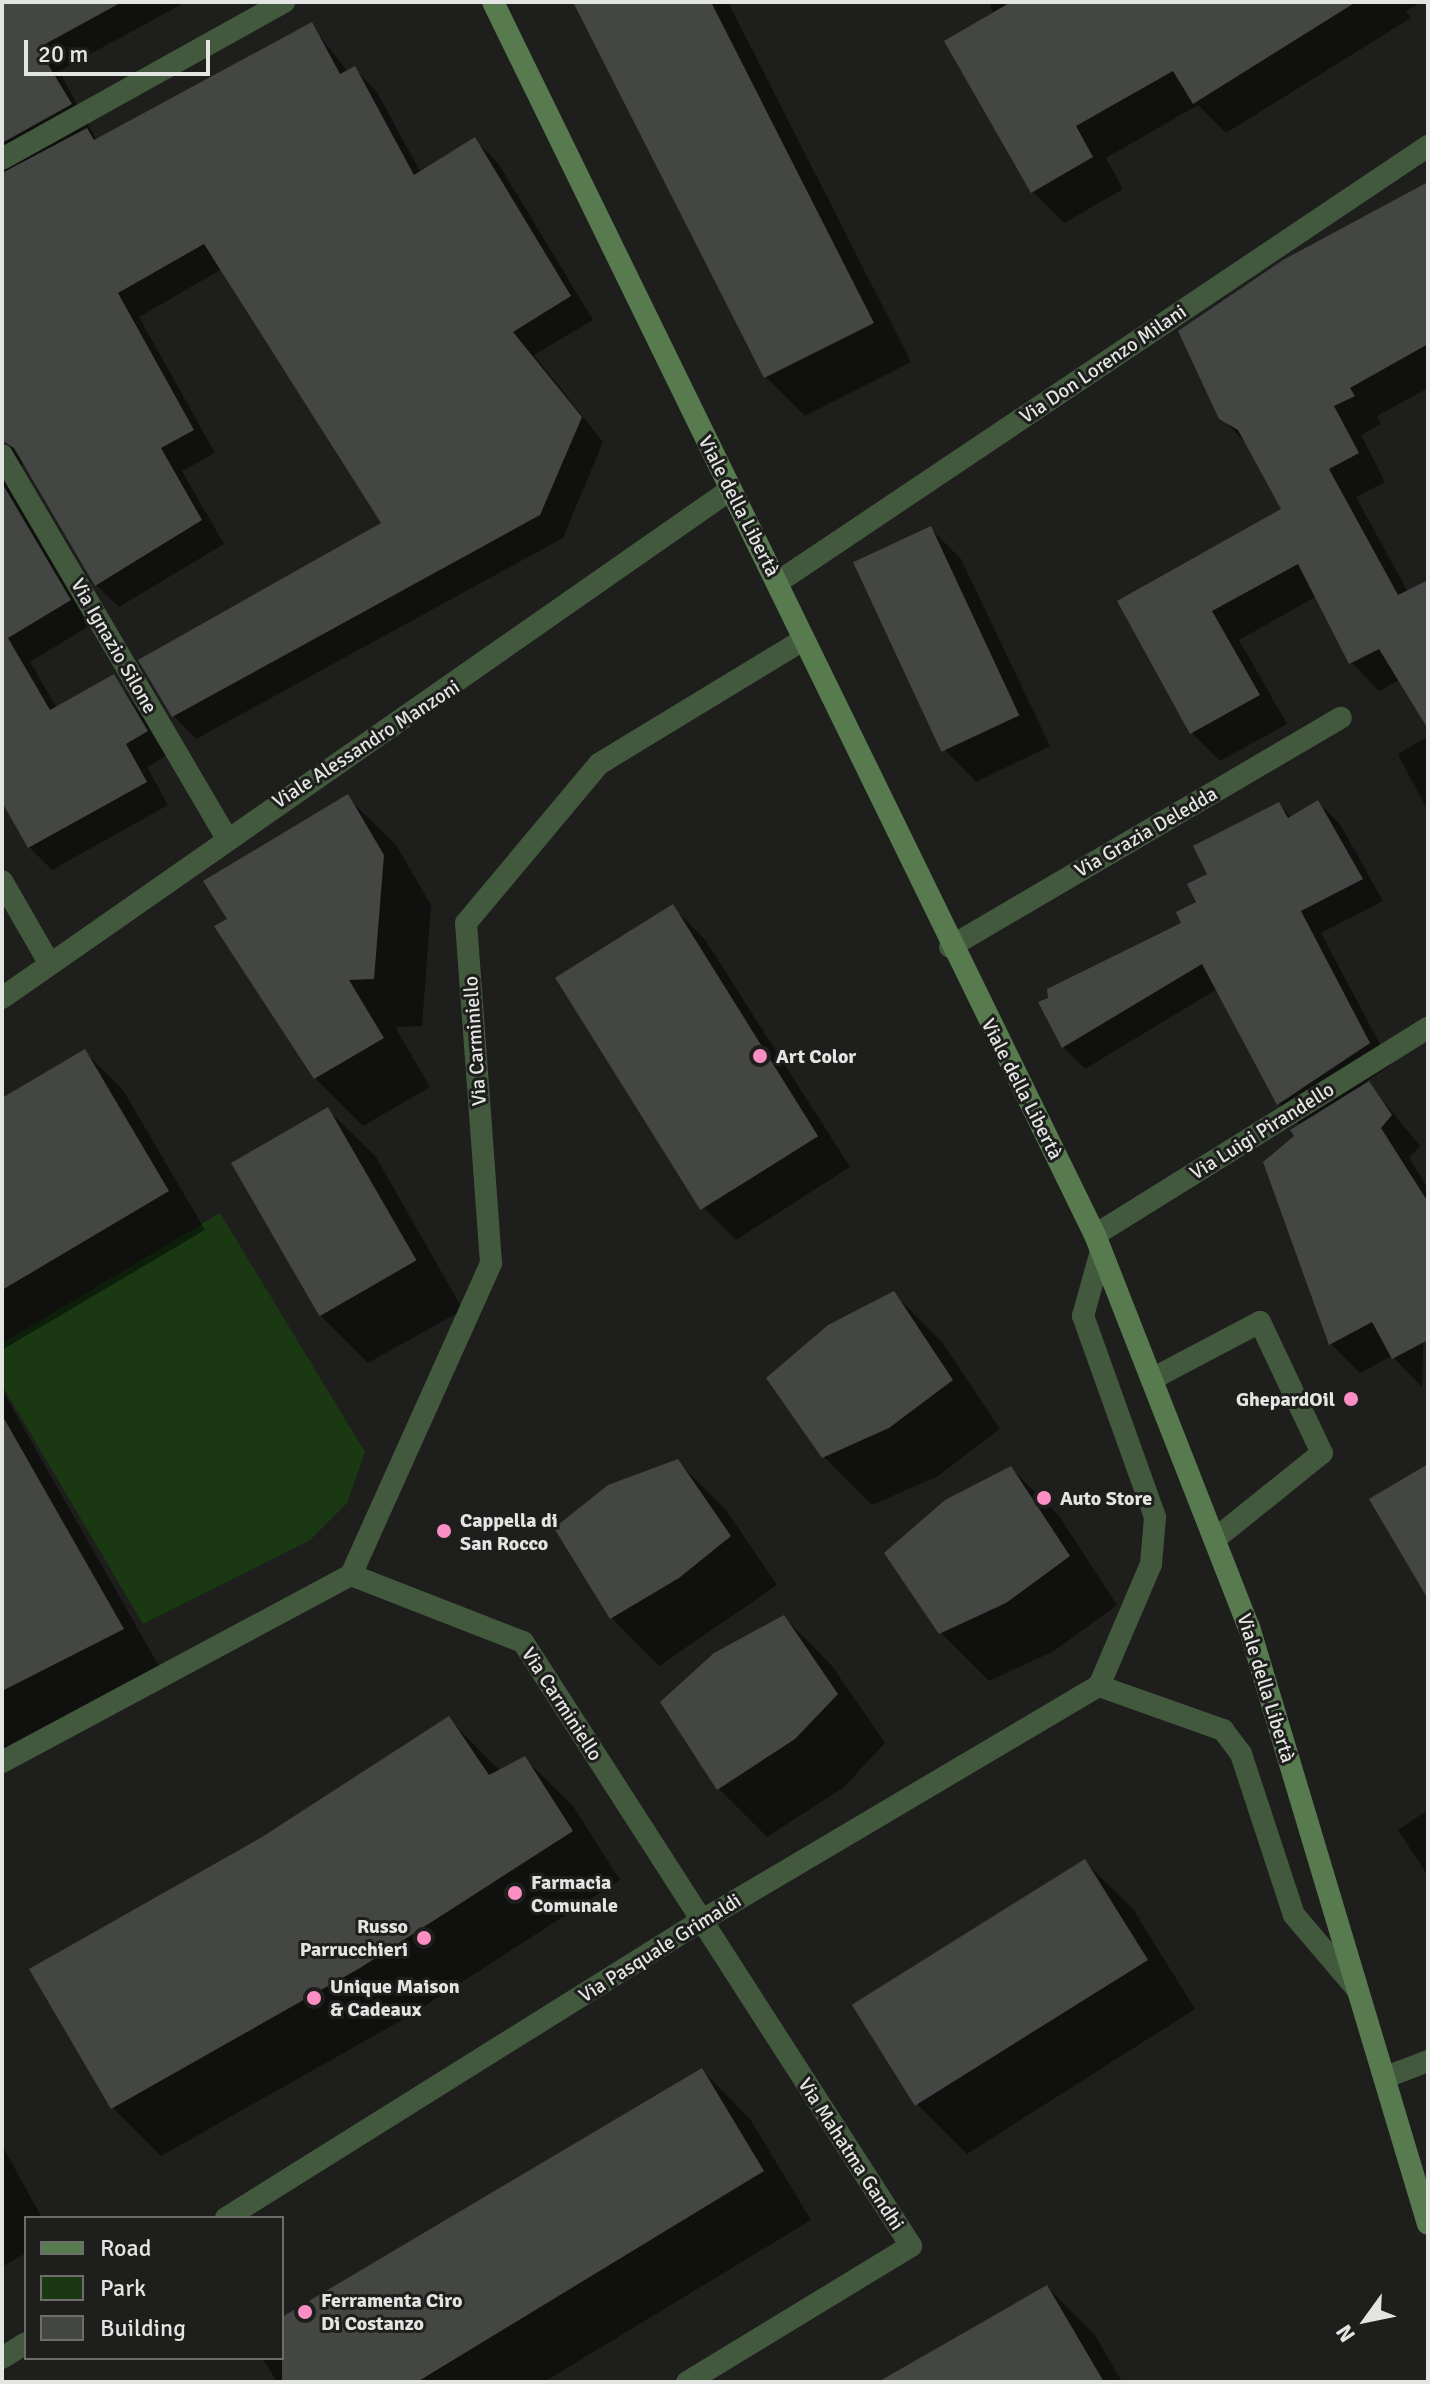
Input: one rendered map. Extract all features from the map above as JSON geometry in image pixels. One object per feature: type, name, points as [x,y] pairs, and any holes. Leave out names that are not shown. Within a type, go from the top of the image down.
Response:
[{"type":"main road","name":"Viale della Libertà","points":[[493,2],[730,490],[778,582],[950,947],[1098,1243],[1249,1627],[1428,2224]]},
{"type":"street","points":[[2,159],[284,2]]},
{"type":"street","name":"Via Don Lorenzo Milani","points":[[778,582],[1428,146]]},
{"type":"street","name":"Via Ignazio Silone","points":[[2,455],[226,837]]},
{"type":"street","name":"Viale Alessandro Manzoni","points":[[2,998],[48,961],[226,837],[440,698],[730,490]]},
{"type":"street","name":"Via Carminiello","points":[[701,1921],[523,1642],[351,1575],[491,1263],[466,923],[599,764],[713,690],[803,640]]},
{"type":"street","name":"Via Grazia Deledda","points":[[950,947],[1341,718]]},
{"type":"street","points":[[2,881],[48,961]]},
{"type":"street","name":"Via Luigi Pirandello","points":[[1098,1243],[1428,1028]]},
{"type":"street","points":[[1098,1243],[1083,1316],[1155,1517],[1151,1564],[1099,1686],[1223,1730],[1241,1754],[1294,1915],[1357,1989]]},
{"type":"street","points":[[1152,1379],[1260,1322],[1322,1453],[1215,1539]]},
{"type":"street","points":[[2,1762],[351,1575]]},
{"type":"street","name":"Via Pasquale Grimaldi","points":[[229,2216],[701,1921],[1099,1686]]},
{"type":"street","name":"Via Mahatma Gandhi","points":[[687,2382],[911,2246],[701,1921]]},
{"type":"street","points":[[1386,2077],[1428,2061]]},
{"type":"street","points":[[2,2358],[24,2344]]},
{"type":"green space","points":[[220,1213],[365,1452],[347,1503],[310,1540],[143,1624],[2,1385],[2,1343]]},
{"type":"building","points":[[2,2],[122,2],[38,48],[72,104],[2,143]]},
{"type":"building","points":[[573,2],[711,2],[874,323],[764,378]]},
{"type":"building","points":[[1011,2],[1356,2],[1193,104],[1173,71],[1076,126],[1093,157],[1031,193],[944,41]]},
{"type":"building","points":[[312,22],[340,74],[355,66],[414,175],[475,137],[571,296],[513,332],[582,417],[540,515],[172,717],[138,660],[381,523],[204,244],[118,293],[194,430],[161,448],[202,520],[95,586],[14,448],[2,441],[2,173],[87,128],[94,140]]},
{"type":"building","points":[[1428,182],[1428,344],[1350,388],[1355,396],[1334,406],[1359,453],[1329,469],[1398,595],[1428,580],[1428,729],[1379,649],[1349,664],[1298,564],[1212,611],[1260,695],[1190,734],[1117,601],[1281,509],[1238,430],[1219,419],[1178,331],[1283,260]]},
{"type":"building","points":[[2,483],[71,600],[8,638],[50,710],[114,674],[148,731],[126,744],[147,782],[28,848],[2,802]]},
{"type":"building","points":[[931,526],[1019,715],[941,752],[853,562]]},
{"type":"building","points":[[348,794],[384,855],[374,979],[349,980],[384,1038],[314,1079],[214,926],[227,919],[203,881]]},
{"type":"building","points":[[1318,800],[1363,879],[1301,911],[1370,1043],[1277,1105],[1202,964],[1062,1048],[1038,1002],[1048,998],[1047,989],[1181,923],[1176,912],[1196,902],[1187,884],[1207,874],[1193,846],[1279,802],[1288,818]]},
{"type":"building","points":[[673,904],[818,1136],[700,1210],[555,978]]},
{"type":"building","points":[[85,1049],[169,1191],[2,1290],[2,1098]]},
{"type":"building","points":[[1369,1081],[1392,1115],[1381,1128],[1428,1202],[1428,1340],[1392,1359],[1372,1322],[1329,1345],[1263,1162],[1294,1136],[1290,1130]]},
{"type":"building","points":[[328,1107],[416,1260],[320,1316],[231,1163]]},
{"type":"building","points":[[894,1291],[953,1380],[889,1428],[822,1458],[766,1378],[828,1325]]},
{"type":"building","points":[[2,1415],[124,1629],[2,1691]]},
{"type":"building","points":[[678,1459],[731,1536],[679,1578],[610,1619],[554,1528],[608,1485]]},
{"type":"building","points":[[1428,1464],[1428,1599],[1369,1499]]},
{"type":"building","points":[[1011,1466],[1070,1556],[1006,1603],[939,1634],[884,1553],[945,1500]]},
{"type":"building","points":[[784,1615],[838,1694],[795,1739],[717,1790],[660,1702],[714,1653]]},
{"type":"building","points":[[449,1716],[489,1775],[525,1756],[573,1831],[360,1968],[111,2109],[29,1969],[262,1837]]},
{"type":"building","points":[[1085,1859],[1148,1960],[915,2106],[852,2005]]},
{"type":"building","points":[[702,2068],[764,2171],[417,2382],[282,2382],[284,2316]]},
{"type":"building","points":[[1047,2285],[1104,2382],[878,2382]]},
{"type":"place","name":"Art Color","points":[[760,1056]]},
{"type":"place","name":"GhepardOil","points":[[1351,1399]]},
{"type":"place","name":"Auto Store","points":[[1044,1498]]},
{"type":"place","name":"Cappella di San Rocco","points":[[444,1531]]},
{"type":"place","name":"Farmacia Comunale","points":[[515,1893]]},
{"type":"place","name":"Russo Parrucchieri","points":[[424,1938]]},
{"type":"place","name":"Unique Maison & Cadeaux","points":[[314,1998]]},
{"type":"place","name":"Ferramenta Ciro Di Costanzo","points":[[305,2312]]}]
